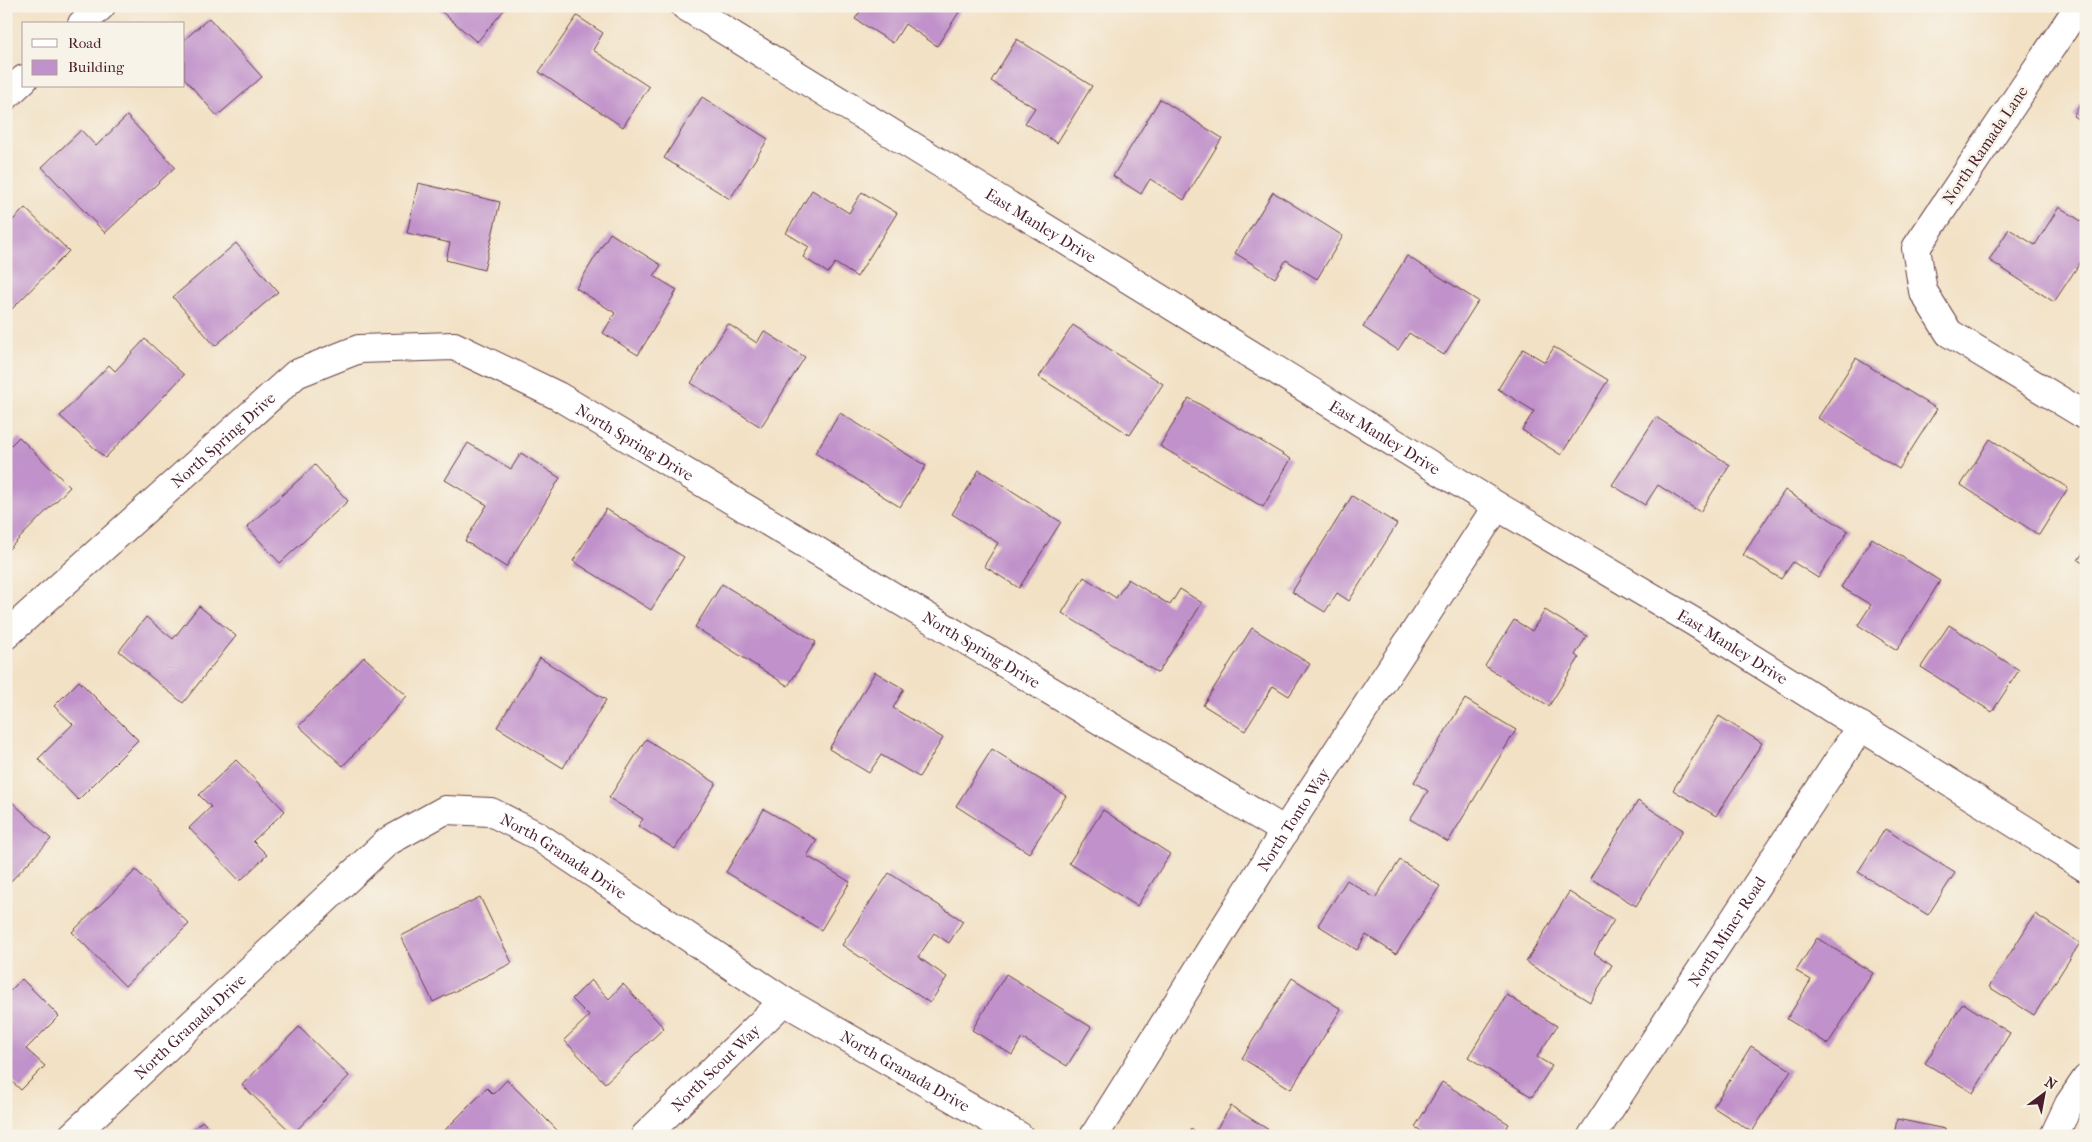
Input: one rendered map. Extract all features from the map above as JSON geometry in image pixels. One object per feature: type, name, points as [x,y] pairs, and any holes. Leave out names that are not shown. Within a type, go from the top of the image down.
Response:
[{"type":"street","points":[[84,22],[101,6]]},
{"type":"street","name":"East Manley Drive","points":[[685,6],[1497,506],[1694,622],[2086,868]]},
{"type":"street","name":"North Ramada Lane","points":[[2079,6],[1916,248],[1923,291],[1949,333],[2086,416]]},
{"type":"street","points":[[6,96],[22,81]]},
{"type":"street","name":"North Spring Drive","points":[[6,635],[296,374],[359,349],[454,346],[558,396],[1284,831]]},
{"type":"street","name":"North Tonto Way","points":[[1094,1136],[1284,831],[1497,506]]},
{"type":"street","name":"North Miner Road","points":[[1592,1136],[1862,726]]},
{"type":"street","name":"North Granada Drive","points":[[72,1136],[387,842],[445,810],[490,812],[536,835],[784,1001],[1019,1136]]},
{"type":"street","name":"North Scout Way","points":[[645,1136],[784,1001]]},
{"type":"street","points":[[2054,1136],[2068,1104],[2086,1079]]},
{"type":"building","points":[[435,6],[501,6],[505,9],[477,42]]},
{"type":"building","points":[[864,6],[963,6],[937,46],[905,24],[893,43],[855,19]]},
{"type":"building","points":[[577,16],[603,33],[593,50],[649,87],[623,127],[539,72]]},
{"type":"building","points":[[209,18],[262,77],[217,116],[185,79],[185,39]]},
{"type":"building","points":[[1017,39],[1092,86],[1057,143],[1025,123],[1035,108],[991,81]]},
{"type":"building","points":[[2086,96],[2086,124],[2073,116]]},
{"type":"building","points":[[702,97],[768,139],[730,199],[664,158]]},
{"type":"building","points":[[1160,99],[1222,138],[1184,200],[1150,179],[1141,194],[1113,176]]},
{"type":"building","points":[[127,116],[175,167],[105,233],[42,167],[81,130],[96,146]]},
{"type":"building","points":[[418,183],[500,202],[484,270],[446,260],[450,243],[407,233]]},
{"type":"building","points":[[812,190],[849,213],[862,192],[897,213],[857,277],[835,263],[828,273],[803,257],[809,247],[786,233]]},
{"type":"building","points":[[1273,192],[1343,236],[1317,279],[1286,260],[1275,278],[1235,253]]},
{"type":"building","points":[[2059,207],[2086,224],[2086,254],[2054,302],[1989,260],[2009,229],[2035,245]]},
{"type":"building","points":[[25,208],[69,251],[6,315],[6,227]]},
{"type":"building","points":[[610,233],[661,265],[654,276],[677,290],[638,355],[603,333],[615,313],[576,288]]},
{"type":"building","points":[[236,243],[278,292],[215,346],[173,297]]},
{"type":"building","points":[[1407,256],[1478,301],[1444,355],[1409,333],[1398,350],[1363,327]]},
{"type":"building","points":[[728,324],[757,343],[764,331],[805,357],[761,427],[691,383]]},
{"type":"building","points":[[1073,325],[1163,384],[1130,435],[1039,377]]},
{"type":"building","points":[[145,339],[184,375],[105,458],[60,416],[109,365],[115,371]]},
{"type":"building","points":[[1554,347],[1608,380],[1561,455],[1522,430],[1534,411],[1498,389],[1523,349],[1545,362]]},
{"type":"building","points":[[1856,358],[1937,409],[1899,469],[1818,418]]},
{"type":"building","points":[[1189,398],[1291,459],[1263,507],[1160,446]]},
{"type":"building","points":[[840,413],[926,466],[900,507],[815,453]]},
{"type":"building","points":[[1656,417],[1730,465],[1700,512],[1658,485],[1645,505],[1612,485]]},
{"type":"building","points":[[19,437],[70,487],[6,552],[6,450]]},
{"type":"building","points":[[1990,439],[2068,488],[2039,535],[1961,485]]},
{"type":"building","points":[[468,443],[511,469],[521,453],[560,478],[506,567],[465,541],[487,505],[445,480]]},
{"type":"building","points":[[315,465],[348,501],[280,563],[247,527]]},
{"type":"building","points":[[979,470],[1061,522],[1019,588],[984,566],[998,543],[952,514]]},
{"type":"building","points":[[1785,490],[1848,531],[1818,578],[1793,562],[1781,579],[1743,555]]},
{"type":"building","points":[[1352,496],[1397,524],[1349,601],[1337,593],[1325,612],[1292,592]]},
{"type":"building","points":[[606,509],[684,557],[651,610],[573,561]]},
{"type":"building","points":[[1872,538],[1940,581],[1897,650],[1858,625],[1871,605],[1841,587]]},
{"type":"building","points":[[2086,549],[2086,565],[2078,560]]},
{"type":"building","points":[[1084,577],[1116,598],[1128,579],[1170,605],[1180,589],[1202,603],[1158,673],[1062,613]]},
{"type":"building","points":[[722,584],[816,642],[788,686],[695,627]]},
{"type":"building","points":[[199,606],[236,636],[183,703],[119,651],[146,617],[173,639]]},
{"type":"building","points":[[1545,610],[1587,636],[1575,655],[1579,658],[1549,706],[1485,666],[1514,620],[1532,631]]},
{"type":"building","points":[[1949,625],[2019,670],[1992,712],[1921,667]]},
{"type":"building","points":[[1252,628],[1310,664],[1289,696],[1273,686],[1245,731],[1203,705]]},
{"type":"building","points":[[364,657],[407,696],[343,766],[299,726]]},
{"type":"building","points":[[540,658],[606,700],[563,768],[497,727]]},
{"type":"building","points":[[875,672],[904,689],[893,708],[943,738],[919,777],[881,755],[869,773],[829,749]]},
{"type":"building","points":[[79,681],[138,740],[78,800],[38,759],[73,724],[54,706]]},
{"type":"building","points":[[1465,699],[1516,730],[1448,842],[1410,819],[1428,791],[1414,782]]},
{"type":"building","points":[[1719,716],[1762,743],[1716,816],[1673,790]]},
{"type":"building","points":[[646,739],[716,783],[675,849],[638,826],[643,819],[609,798]]},
{"type":"building","points":[[992,749],[1066,796],[1029,853],[956,806]]},
{"type":"building","points":[[236,760],[285,811],[253,841],[267,855],[240,881],[189,828],[211,807],[199,795]]},
{"type":"building","points":[[6,796],[51,839],[9,883],[6,880]]},
{"type":"building","points":[[1638,801],[1683,830],[1636,906],[1590,878]]},
{"type":"building","points":[[764,809],[817,840],[807,856],[850,882],[821,930],[726,872]]},
{"type":"building","points":[[1103,810],[1170,854],[1137,906],[1069,863]]},
{"type":"building","points":[[1885,829],[1955,873],[1928,915],[1858,872]]},
{"type":"building","points":[[1400,860],[1440,886],[1396,954],[1366,935],[1357,950],[1318,925],[1347,880],[1375,898]]},
{"type":"building","points":[[136,870],[189,924],[125,986],[72,932]]},
{"type":"building","points":[[889,873],[963,921],[949,943],[934,933],[918,957],[947,977],[930,1003],[842,945]]},
{"type":"building","points":[[1569,892],[1614,920],[1594,953],[1612,965],[1590,1002],[1526,962]]},
{"type":"building","points":[[480,897],[512,963],[433,1002],[401,936]]},
{"type":"building","points":[[2035,914],[2080,943],[2034,1015],[1989,987]]},
{"type":"building","points":[[1817,938],[1873,973],[1828,1044],[1787,1019],[1811,980],[1796,971]]},
{"type":"building","points":[[1006,974],[1091,1027],[1067,1066],[1022,1038],[1012,1055],[972,1030]]},
{"type":"building","points":[[1292,978],[1341,1009],[1291,1089],[1242,1058]]},
{"type":"building","points":[[22,979],[59,1016],[26,1049],[45,1066],[21,1090],[6,1076],[6,995]]},
{"type":"building","points":[[591,980],[609,999],[623,984],[664,1028],[605,1083],[564,1040],[589,1016],[572,999]]},
{"type":"building","points":[[1507,995],[1557,1026],[1537,1057],[1552,1066],[1532,1097],[1468,1057]]},
{"type":"building","points":[[1963,1003],[2010,1033],[1973,1093],[1925,1063]]},
{"type":"building","points":[[299,1027],[349,1076],[293,1134],[242,1085]]},
{"type":"building","points":[[1751,1046],[1791,1070],[1752,1132],[1713,1107]]},
{"type":"building","points":[[507,1080],[558,1131],[553,1136],[439,1136],[487,1088],[493,1094]]},
{"type":"building","points":[[1442,1082],[1509,1124],[1502,1136],[1429,1136],[1415,1127]]},
{"type":"building","points":[[1231,1106],[1272,1132],[1269,1136],[1212,1136]]},
{"type":"building","points":[[1897,1119],[1945,1129],[1944,1136],[1894,1136]]},
{"type":"building","points":[[202,1121],[217,1136],[187,1136]]},
{"type":"building","points":[[1191,1129],[1201,1136],[1187,1136]]}]
